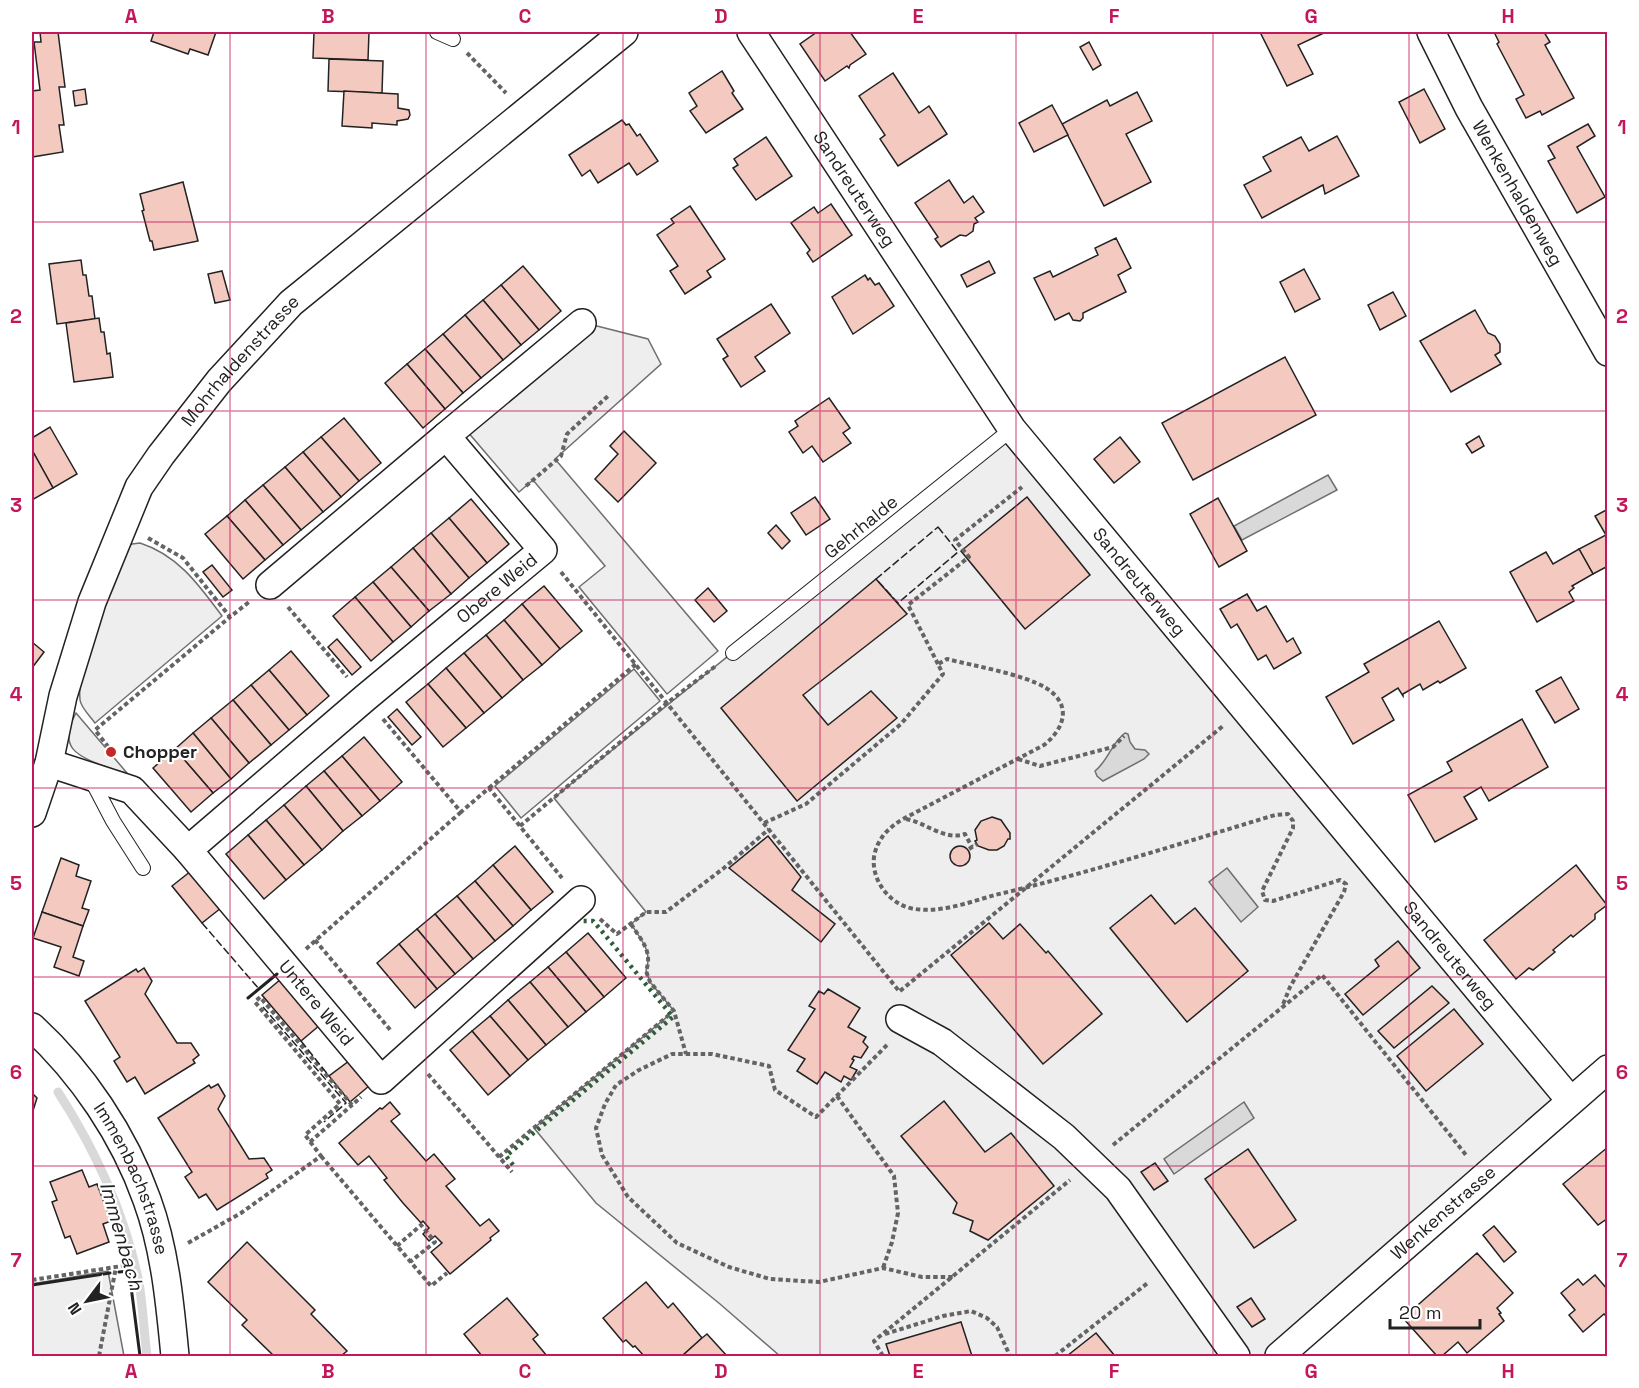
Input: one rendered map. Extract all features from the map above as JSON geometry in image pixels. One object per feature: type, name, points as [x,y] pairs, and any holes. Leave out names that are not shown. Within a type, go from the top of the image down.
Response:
[{"type":"street","name":"Mohrhaldenstrasse","points":[[32,813],[49,763],[63,696],[92,602],[139,487],[161,455],[219,381],[291,303],[624,32]]},
{"type":"street","name":"Sandreuterweg","points":[[751,32],[1012,429],[1570,1100]]},
{"type":"street","name":"Wenkenhaldenweg","points":[[1431,32],[1469,108],[1608,352]]},
{"type":"street","points":[[270,585],[582,322]]},
{"type":"street","name":"Obere Weid","points":[[188,850],[365,698],[543,550],[446,436]]},
{"type":"street","name":"Untere Weid","points":[[49,763],[132,790],[188,850],[381,1080],[580,900]]},
{"type":"street","points":[[904,1021],[942,1042],[1065,1137],[1118,1189],[1236,1356]]},
{"type":"street","name":"Immenbachstrasse","points":[[32,1027],[84,1085],[121,1138],[147,1200],[151,1261],[176,1356]]},
{"type":"street","name":"Wenkenstrasse","points":[[1279,1356],[1608,1069]]},
{"type":"lane","points":[[437,32],[453,39]]},
{"type":"lane","name":"Gehrhalde","points":[[733,653],[1012,429]]},
{"type":"lane","points":[[89,775],[113,821],[143,868]]},
{"type":"path","points":[[453,39],[525,113]]},
{"type":"path","points":[[538,475],[561,456],[567,434],[608,396]]},
{"type":"path","points":[[764,823],[806,804],[901,724],[943,674],[908,605],[969,557],[953,542],[1045,469]]},
{"type":"path","points":[[543,550],[916,1012],[904,1021],[816,1117],[775,1090],[769,1066],[712,1054],[672,1054],[639,1070],[616,1085],[605,1104],[596,1128],[602,1155],[628,1197],[677,1243],[729,1267],[770,1279],[819,1282],[883,1268],[922,1277],[953,1277]]},
{"type":"path","points":[[132,790],[136,780],[94,730],[230,617]]},
{"type":"path","points":[[520,826],[667,703],[733,653]]},
{"type":"path","points":[[938,664],[947,659],[1015,676],[1046,688],[1061,706],[1064,721],[1055,736],[1044,745],[903,819],[885,833],[878,842],[873,864],[886,894],[899,904],[917,910],[941,908],[1025,888],[1275,815],[1288,814],[1293,821],[1293,828],[1262,891],[1265,900],[1273,901],[1340,880],[1346,884],[1344,892],[1290,987],[1282,1007]]},
{"type":"path","points":[[489,788],[636,664]]},
{"type":"path","points":[[899,992],[1244,708]]},
{"type":"path","points":[[1018,759],[1040,766],[1113,747],[1124,736]]},
{"type":"path","points":[[286,966],[461,812]]},
{"type":"path","points":[[903,819],[917,821],[947,835],[964,834],[973,847]]},
{"type":"path","points":[[580,900],[617,934],[646,912],[666,912],[724,868],[769,829]]},
{"type":"path","points":[[631,924],[647,949],[649,961],[646,971],[651,982],[674,1011],[686,1054]]},
{"type":"path","points":[[315,940],[512,1172]]},
{"type":"path","points":[[883,1356],[874,1341],[1322,975],[1483,1176]]},
{"type":"path","points":[[347,1100],[261,996],[255,1002],[340,1104],[305,1135],[431,1286],[447,1273]]},
{"type":"path","points":[[499,1157],[669,1015]]},
{"type":"path","points":[[837,1096],[894,1176],[898,1213],[892,1242],[883,1268]]},
{"type":"path","points":[[310,1142],[351,1105]]},
{"type":"path","points":[[32,1280],[151,1261],[241,1213],[321,1156]]},
{"type":"path","points":[[397,1246],[421,1225],[435,1242],[411,1262]]},
{"type":"path","points":[[1055,1356],[1171,1265]]},
{"type":"path","points":[[99,1356],[117,1267]]},
{"type":"path","points":[[881,1335],[943,1316],[971,1311],[987,1318],[998,1328],[1010,1356]]},
{"type":"shaded area","points":[[593,325],[648,339],[661,364],[555,459],[718,651],[667,694],[579,587],[605,566],[533,480],[519,492],[467,431]]},
{"type":"shaded area","points":[[1012,429],[1570,1100],[1279,1356],[780,1356],[596,1203],[534,1128],[674,1011],[650,982],[646,971],[647,952],[631,924],[646,912],[554,798]]},
{"type":"shaded area","points":[[1328,475],[1337,490],[1242,540],[1234,526]]},
{"type":"shaded area","points":[[140,543],[166,555],[177,563],[196,582],[222,616],[95,723],[80,700],[83,665],[96,624],[126,547]]},
{"type":"shaded area","points":[[634,669],[660,701],[521,818],[495,786]]},
{"type":"shaded area","points":[[76,713],[127,773],[85,758],[72,748],[69,734]]},
{"type":"shaded area","points":[[1125,733],[1128,734],[1135,749],[1145,750],[1149,754],[1103,781],[1095,771]]},
{"type":"shaded area","points":[[1227,868],[1258,907],[1241,922],[1209,882]]},
{"type":"shaded area","points":[[1244,1102],[1254,1118],[1174,1174],[1164,1159]]},
{"type":"shaded area","points":[[108,1271],[124,1356],[32,1356],[32,1284]]},
{"type":"building","points":[[40,32],[58,32],[65,87],[59,87],[64,125],[59,125],[63,152],[32,157],[32,91],[40,90],[34,42],[41,42]]},
{"type":"building","points":[[154,32],[216,32],[208,55],[190,49],[188,54],[151,41]]},
{"type":"building","points":[[314,32],[369,32],[368,60],[313,58]]},
{"type":"building","points":[[817,32],[850,32],[866,54],[849,68],[847,66],[825,81],[800,44]]},
{"type":"building","points":[[1260,32],[1326,32],[1298,45],[1313,74],[1287,86]]},
{"type":"building","points":[[1494,32],[1544,32],[1550,42],[1545,45],[1574,98],[1542,115],[1540,111],[1526,118],[1516,99],[1524,95],[1497,44],[1499,42]]},
{"type":"building","points":[[1089,42],[1101,65],[1093,70],[1080,47]]},
{"type":"building","points":[[329,59],[383,61],[382,93],[328,91]]},
{"type":"building","points":[[722,71],[734,91],[732,93],[743,109],[706,133],[690,111],[697,106],[689,93]]},
{"type":"building","points":[[893,73],[919,113],[929,106],[947,134],[898,166],[880,139],[885,135],[859,96]]},
{"type":"building","points":[[85,89],[87,104],[75,106],[73,91]]},
{"type":"building","points":[[1424,89],[1445,129],[1420,143],[1399,102]]},
{"type":"building","points":[[344,91],[398,94],[398,108],[409,110],[410,115],[408,119],[397,121],[397,125],[372,123],[372,128],[342,126]]},
{"type":"building","points":[[1137,92],[1152,121],[1126,134],[1151,182],[1104,206],[1062,124],[1107,100],[1110,106]]},
{"type":"building","points":[[1052,105],[1068,135],[1034,152],[1019,123]]},
{"type":"building","points":[[622,120],[626,125],[629,124],[637,136],[640,134],[658,161],[637,175],[629,163],[598,183],[590,170],[582,176],[569,155]]},
{"type":"building","points":[[1588,124],[1595,136],[1577,147],[1605,197],[1577,213],[1548,161],[1555,158],[1548,146]]},
{"type":"building","points":[[1337,136],[1359,176],[1325,194],[1323,185],[1262,218],[1244,185],[1271,171],[1263,157],[1301,137],[1309,151]]},
{"type":"building","points":[[766,137],[792,176],[756,200],[733,168],[738,165],[734,159]]},
{"type":"building","points":[[949,180],[964,203],[973,196],[984,212],[975,218],[978,222],[974,224],[973,231],[966,236],[960,235],[941,247],[935,239],[938,237],[915,203]]},
{"type":"building","points":[[183,182],[198,241],[154,250],[142,211],[144,210],[140,194]]},
{"type":"building","points":[[831,204],[852,235],[813,262],[807,253],[810,250],[791,223],[814,207],[818,213]]},
{"type":"building","points":[[690,206],[725,259],[707,271],[711,277],[685,294],[670,271],[678,266],[657,235],[674,223],[671,219]]},
{"type":"building","points":[[1116,238],[1131,268],[1118,275],[1126,292],[1083,313],[1080,321],[1073,320],[1069,313],[1055,320],[1034,278],[1050,271],[1053,277],[1098,255],[1095,248]]},
{"type":"building","points":[[81,260],[89,296],[92,296],[95,319],[57,324],[49,264]]},
{"type":"building","points":[[989,261],[995,273],[967,287],[961,275]]},
{"type":"building","points":[[523,266],[561,311],[539,330],[501,285]]},
{"type":"building","points":[[1304,269],[1320,299],[1295,312],[1280,282]]},
{"type":"building","points":[[222,271],[230,300],[215,303],[208,274]]},
{"type":"building","points":[[865,275],[875,285],[879,283],[894,306],[853,334],[832,297]]},
{"type":"building","points":[[501,285],[539,330],[521,345],[483,300]]},
{"type":"building","points":[[1393,292],[1406,316],[1380,330],[1368,305]]},
{"type":"building","points":[[483,300],[521,345],[503,360],[465,315]]},
{"type":"building","points":[[771,304],[790,333],[755,357],[765,371],[741,387],[723,359],[728,356],[717,339]]},
{"type":"building","points":[[1475,310],[1488,333],[1495,336],[1500,344],[1500,352],[1495,355],[1501,364],[1451,392],[1420,341]]},
{"type":"building","points":[[465,315],[503,360],[481,378],[443,334]]},
{"type":"building","points":[[99,318],[101,332],[104,332],[107,354],[110,353],[113,377],[74,382],[66,323]]},
{"type":"building","points":[[443,334],[481,378],[463,393],[425,349]]},
{"type":"building","points":[[425,349],[463,393],[445,409],[407,364]]},
{"type":"building","points":[[1285,357],[1316,415],[1193,480],[1162,423]]},
{"type":"building","points":[[407,364],[445,409],[423,428],[385,383]]},
{"type":"building","points":[[829,398],[850,428],[843,433],[851,443],[823,462],[812,446],[803,453],[789,432],[798,426],[795,421]]},
{"type":"building","points":[[344,418],[381,463],[359,481],[321,437]]},
{"type":"building","points":[[50,427],[77,474],[53,488],[32,450],[32,438]]},
{"type":"building","points":[[624,431],[656,463],[618,502],[595,479],[618,454],[610,446]]},
{"type":"building","points":[[1479,436],[1484,446],[1472,453],[1466,444]]},
{"type":"building","points":[[321,437],[359,481],[341,497],[303,452]]},
{"type":"building","points":[[1120,437],[1140,462],[1114,483],[1094,459]]},
{"type":"building","points":[[32,450],[53,488],[32,500]]},
{"type":"building","points":[[303,452],[341,497],[323,512],[285,467]]},
{"type":"building","points":[[285,467],[323,512],[301,530],[263,485]]},
{"type":"building","points":[[263,485],[301,530],[283,545],[245,500]]},
{"type":"building","points":[[815,497],[830,519],[806,535],[791,513]]},
{"type":"building","points":[[1027,497],[1090,575],[1025,629],[961,551]]},
{"type":"building","points":[[1218,498],[1247,551],[1219,567],[1190,514]]},
{"type":"building","points":[[471,499],[509,544],[487,563],[449,518]]},
{"type":"building","points":[[245,500],[283,545],[265,560],[227,516]]},
{"type":"building","points":[[1608,509],[1608,566],[1593,574],[1579,549],[1606,535],[1595,516]]},
{"type":"building","points":[[227,516],[265,560],[243,579],[205,534]]},
{"type":"building","points":[[449,518],[487,563],[469,578],[431,533]]},
{"type":"building","points":[[776,525],[790,541],[782,549],[768,533]]},
{"type":"building","points":[[431,533],[469,578],[451,594],[413,548]]},
{"type":"building","points":[[413,548],[451,594],[429,611],[391,567]]},
{"type":"building","points":[[1579,549],[1593,574],[1572,586],[1574,588],[1569,592],[1574,601],[1537,622],[1510,572],[1546,552],[1553,564]]},
{"type":"building","points":[[212,565],[232,590],[223,597],[203,572]]},
{"type":"building","points":[[391,567],[429,611],[411,627],[373,582]]},
{"type":"building","points":[[876,579],[907,614],[803,695],[828,725],[871,691],[897,718],[797,801],[721,708]]},
{"type":"building","points":[[373,582],[411,627],[393,642],[355,597]]},
{"type":"building","points":[[544,586],[582,631],[560,649],[522,604]]},
{"type":"building","points":[[708,588],[727,611],[714,622],[695,600]]},
{"type":"building","points":[[1247,594],[1257,611],[1266,606],[1287,642],[1293,638],[1301,653],[1274,669],[1266,655],[1258,660],[1237,624],[1231,628],[1220,609]]},
{"type":"building","points":[[355,597],[393,642],[371,661],[333,616]]},
{"type":"building","points":[[522,604],[560,649],[542,665],[504,620]]},
{"type":"building","points":[[504,620],[542,665],[523,680],[486,635]]},
{"type":"building","points":[[1439,621],[1466,668],[1423,690],[1420,684],[1403,696],[1398,688],[1382,698],[1394,720],[1353,744],[1326,697],[1369,672],[1364,664]]},
{"type":"building","points":[[486,635],[523,680],[502,698],[464,653]]},
{"type":"building","points":[[337,639],[361,667],[352,675],[328,647]]},
{"type":"building","points":[[32,642],[44,652],[32,668]]},
{"type":"building","points":[[291,651],[329,696],[307,715],[269,670]]},
{"type":"building","points":[[464,653],[502,698],[484,713],[446,668]]},
{"type":"building","points":[[446,668],[484,713],[466,728],[428,684]]},
{"type":"building","points":[[269,670],[307,715],[289,730],[251,685]]},
{"type":"building","points":[[1561,677],[1579,709],[1555,723],[1536,691]]},
{"type":"building","points":[[428,684],[466,728],[443,747],[406,702]]},
{"type":"building","points":[[251,685],[289,730],[271,745],[233,700]]},
{"type":"building","points":[[233,700],[271,745],[249,763],[211,718]]},
{"type":"building","points":[[397,709],[421,737],[412,745],[388,717]]},
{"type":"building","points":[[211,718],[249,763],[231,779],[193,733]]},
{"type":"building","points":[[1522,719],[1548,767],[1489,801],[1481,787],[1464,797],[1477,819],[1435,842],[1408,795],[1452,771],[1447,762]]},
{"type":"building","points":[[193,733],[231,779],[213,793],[175,749]]},
{"type":"building","points":[[364,737],[402,782],[380,801],[342,756]]},
{"type":"building","points":[[175,749],[213,793],[191,812],[153,768]]},
{"type":"building","points":[[342,756],[380,801],[362,816],[324,771]]},
{"type":"building","points":[[324,771],[362,816],[343,831],[306,786]]},
{"type":"building","points":[[306,786],[343,831],[322,850],[284,805]]},
{"type":"building","points":[[284,805],[322,850],[304,865],[266,820]]},
{"type":"building","points":[[992,817],[1001,820],[1010,833],[1010,839],[997,850],[978,846],[975,841],[977,840],[975,830],[981,821]]},
{"type":"building","points":[[266,820],[304,865],[286,880],[248,835]]},
{"type":"building","points":[[248,835],[286,880],[264,899],[226,854]]},
{"type":"building","points":[[768,836],[801,877],[792,890],[835,924],[821,942],[729,868]]},
{"type":"building","points":[[515,846],[553,892],[531,910],[493,865]]},
{"type":"building","points":[[960,846],[967,849],[970,856],[967,863],[960,866],[953,863],[950,856],[953,849]]},
{"type":"building","points":[[61,858],[79,865],[76,876],[91,881],[82,908],[89,910],[83,926],[42,912]]},
{"type":"building","points":[[493,865],[531,910],[513,926],[475,881]]},
{"type":"building","points":[[1576,865],[1607,905],[1595,914],[1595,919],[1573,937],[1571,935],[1533,970],[1529,968],[1516,979],[1484,940]]},
{"type":"building","points":[[191,871],[221,908],[202,923],[172,886]]},
{"type":"building","points":[[475,881],[513,926],[495,941],[457,896]]},
{"type":"building","points":[[1151,895],[1175,924],[1195,908],[1248,971],[1187,1022],[1110,928]]},
{"type":"building","points":[[457,896],[495,941],[473,959],[435,914]]},
{"type":"building","points":[[42,912],[83,926],[73,957],[84,961],[79,976],[54,967],[61,947],[33,938]]},
{"type":"building","points":[[435,914],[473,959],[455,974],[417,929]]},
{"type":"building","points":[[989,923],[1003,939],[1020,924],[1046,953],[1048,951],[1102,1014],[1043,1064],[951,955]]},
{"type":"building","points":[[417,929],[455,974],[437,989],[399,944]]},
{"type":"building","points":[[588,933],[626,978],[604,997],[566,952]]},
{"type":"building","points":[[1398,941],[1420,968],[1363,1015],[1345,994],[1379,966],[1375,960]]},
{"type":"building","points":[[399,944],[437,989],[415,1008],[377,963]]},
{"type":"building","points":[[566,952],[604,997],[586,1012],[548,967]]},
{"type":"building","points":[[548,967],[586,1012],[568,1027],[530,982]]},
{"type":"building","points":[[144,968],[152,981],[145,994],[177,1043],[191,1043],[199,1055],[193,1060],[195,1063],[145,1094],[135,1077],[127,1082],[114,1061],[120,1057],[85,1001],[136,969],[138,972]]},
{"type":"building","points":[[281,979],[320,1025],[301,1041],[262,995]]},
{"type":"building","points":[[530,982],[568,1027],[546,1045],[508,1000]]},
{"type":"building","points":[[1432,986],[1449,1003],[1394,1048],[1378,1031]]},
{"type":"building","points":[[828,989],[860,1008],[848,1027],[866,1037],[863,1042],[868,1047],[861,1058],[854,1056],[852,1059],[854,1060],[850,1067],[857,1070],[851,1080],[844,1076],[841,1082],[825,1072],[817,1084],[797,1071],[805,1059],[788,1050],[815,1009],[809,1006],[819,991],[824,994]]},
{"type":"building","points":[[508,1000],[546,1045],[528,1060],[490,1016]]},
{"type":"building","points":[[1454,1009],[1483,1044],[1426,1091],[1397,1056]]},
{"type":"building","points":[[490,1016],[528,1060],[510,1076],[472,1031]]},
{"type":"building","points":[[472,1031],[510,1076],[488,1095],[450,1050]]},
{"type":"building","points":[[349,1061],[369,1086],[350,1102],[329,1076]]},
{"type":"building","points":[[218,1084],[225,1096],[218,1109],[249,1159],[264,1158],[272,1170],[266,1174],[268,1178],[217,1210],[206,1194],[199,1198],[185,1177],[192,1172],[158,1118],[209,1085],[211,1088]]},
{"type":"building","points":[[32,1093],[37,1098],[32,1114]]},
{"type":"building","points":[[944,1101],[985,1152],[1011,1133],[1054,1186],[988,1240],[970,1231],[973,1221],[953,1213],[957,1203],[901,1136]]},
{"type":"building","points":[[390,1102],[400,1114],[391,1121],[426,1161],[434,1154],[455,1179],[446,1186],[480,1226],[489,1219],[499,1231],[450,1274],[431,1252],[442,1243],[435,1236],[429,1241],[423,1234],[429,1228],[423,1221],[421,1223],[403,1203],[384,1180],[387,1178],[369,1156],[358,1165],[339,1143]]},
{"type":"building","points":[[1608,1147],[1608,1218],[1598,1225],[1563,1184]]},
{"type":"building","points":[[1248,1149],[1296,1220],[1254,1248],[1205,1179]]},
{"type":"building","points":[[1155,1163],[1168,1181],[1154,1190],[1141,1172]]},
{"type":"building","points":[[82,1170],[89,1187],[97,1184],[111,1221],[103,1224],[109,1242],[77,1254],[70,1236],[65,1238],[52,1202],[57,1200],[50,1182]]},
{"type":"building","points":[[1494,1226],[1516,1252],[1504,1262],[1483,1235]]},
{"type":"building","points":[[247,1242],[315,1310],[311,1314],[347,1351],[341,1356],[274,1356],[242,1325],[247,1320],[208,1282]]},
{"type":"building","points":[[1477,1253],[1513,1293],[1497,1308],[1504,1321],[1467,1353],[1458,1342],[1442,1356],[1437,1356],[1403,1318]]},
{"type":"building","points":[[1595,1275],[1608,1290],[1608,1318],[1604,1314],[1583,1332],[1569,1315],[1575,1310],[1561,1293],[1578,1279],[1583,1285]]},
{"type":"building","points":[[646,1282],[668,1308],[673,1303],[702,1338],[682,1356],[644,1356],[626,1340],[623,1342],[603,1318]]},
{"type":"building","points":[[507,1298],[538,1335],[533,1339],[547,1356],[482,1356],[464,1334]]},
{"type":"building","points":[[1251,1298],[1265,1319],[1252,1327],[1237,1307]]},
{"type":"building","points":[[961,1322],[972,1356],[890,1356],[886,1344]]},
{"type":"building","points":[[1096,1333],[1115,1356],[1067,1356]]},
{"type":"building","points":[[707,1334],[727,1356],[682,1356],[702,1338]]},
{"type":"waterway","name":"Immenbach","points":[[58,1092],[97,1160],[126,1232],[139,1283],[147,1356]]},
{"type":"hedge","points":[[513,1165],[506,1156],[673,1017],[593,921],[581,921]]},
{"type":"fence","points":[[938,527],[958,552],[898,603],[876,579],[938,527]]},
{"type":"fence","points":[[202,923],[259,989]]},
{"type":"fence","points":[[263,1007],[346,1103],[324,1122]]},
{"type":"fence","points":[[301,1041],[329,1076]]},
{"type":"wall","points":[[248,998],[277,974]]},
{"type":"wall","points":[[119,1272],[129,1271],[140,1356]]},
{"type":"wall","points":[[32,1285],[110,1273]]},
{"type":"place","name":"Chopper","points":[[111,752]]}]
